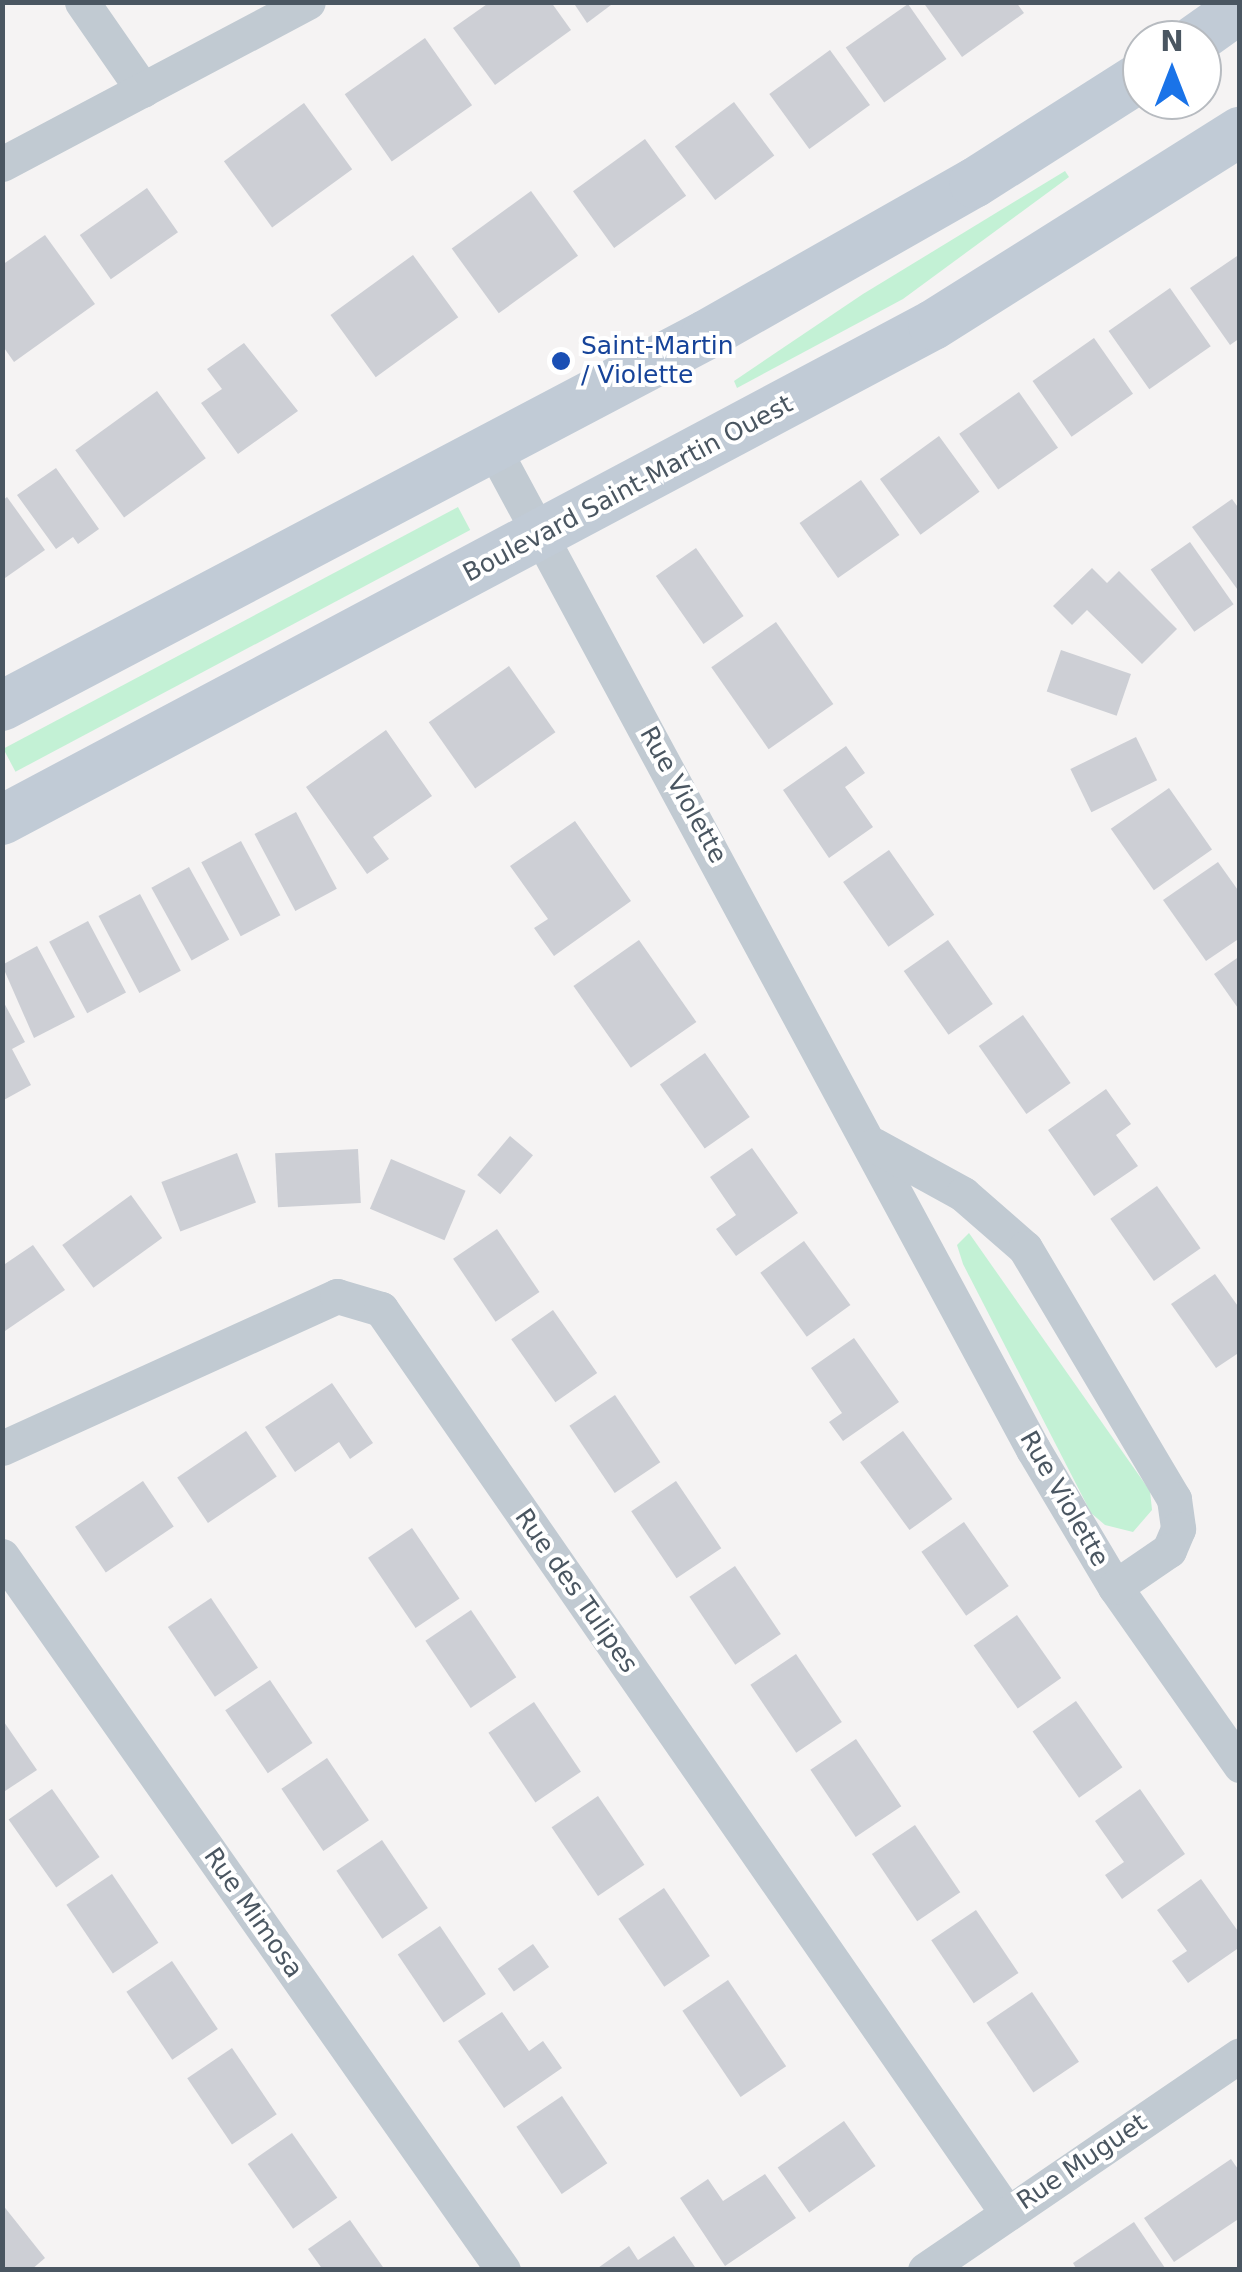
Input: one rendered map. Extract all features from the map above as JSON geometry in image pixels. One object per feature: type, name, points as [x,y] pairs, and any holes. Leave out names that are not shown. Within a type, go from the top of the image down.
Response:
[{"type":"street","points":[[82,2],[143,90]]},
{"type":"street","points":[[2,164],[308,2]]},
{"type":"street","points":[[2,706],[860,249],[1122,88]]},
{"type":"street","name":"Boulevard Saint-Martin Ouest","points":[[2,820],[542,536],[1012,280],[1240,132]]},
{"type":"street","name":"Rue Violette","points":[[492,446],[874,1144],[1033,1449],[1115,1587],[1240,1765]]},
{"type":"street","name":"Rue Violette","points":[[874,1144],[963,1194],[1025,1248],[1174,1498],[1178,1529],[1169,1550],[1115,1587]]},
{"type":"street","name":"Rue des Tulipes","points":[[2,1448],[336,1296],[381,1309],[1007,2213]]},
{"type":"street","name":"Rue Mimosa","points":[[2,1556],[503,2270]]},
{"type":"street","name":"Rue Muguet","points":[[924,2270],[1240,2054]]},
{"type":"green space","points":[[1065,171],[1069,177],[903,299],[737,388],[734,381],[863,294]]},
{"type":"green space","points":[[458,507],[470,530],[15,772],[3,749]]},
{"type":"green space","points":[[969,1233],[1150,1491],[1152,1510],[1133,1532],[1105,1525],[1091,1513],[963,1264],[957,1245]]},
{"type":"building","points":[[490,2],[551,2],[571,30],[495,85],[453,28]]},
{"type":"building","points":[[573,2],[615,2],[587,23]]},
{"type":"building","points":[[923,2],[1016,2],[1024,13],[962,57]]},
{"type":"building","points":[[908,4],[946,59],[884,102],[846,48]]},
{"type":"building","points":[[425,38],[472,105],[392,161],[345,94]]},
{"type":"building","points":[[830,50],[870,105],[809,149],[769,94]]},
{"type":"building","points":[[734,102],[774,156],[715,200],[675,147]]},
{"type":"building","points":[[304,103],[352,169],[272,228],[224,161]]},
{"type":"building","points":[[645,139],[686,196],[614,248],[573,191]]},
{"type":"building","points":[[147,188],[178,232],[111,279],[80,235]]},
{"type":"building","points":[[531,191],[578,256],[499,313],[452,249]]},
{"type":"building","points":[[45,235],[95,304],[14,362],[2,345],[2,265]]},
{"type":"building","points":[[1240,254],[1240,338],[1230,345],[1190,288]]},
{"type":"building","points":[[413,255],[458,317],[376,377],[330,315]]},
{"type":"building","points":[[1170,288],[1211,346],[1149,389],[1109,331]]},
{"type":"building","points":[[1094,338],[1133,394],[1072,437],[1033,381]]},
{"type":"building","points":[[244,343],[298,411],[238,454],[201,403],[222,389],[207,369]]},
{"type":"building","points":[[157,391],[206,458],[124,518],[75,450]]},
{"type":"building","points":[[1019,392],[1058,448],[998,490],[959,434]]},
{"type":"building","points":[[939,436],[980,492],[920,535],[880,479]]},
{"type":"building","points":[[56,468],[99,529],[78,544],[73,537],[56,549],[17,495]]},
{"type":"building","points":[[861,480],[899,535],[838,578],[800,523]]},
{"type":"building","points":[[7,497],[45,550],[5,578],[2,501]]},
{"type":"building","points":[[1232,499],[1240,510],[1240,593],[1192,527]]},
{"type":"building","points":[[1190,542],[1234,604],[1194,632],[1151,570]]},
{"type":"building","points":[[696,548],[744,616],[703,644],[656,576]]},
{"type":"building","points":[[1092,568],[1107,583],[1119,571],[1177,629],[1142,664],[1087,610],[1072,625],[1053,606]]},
{"type":"building","points":[[776,622],[833,704],[769,749],[711,667]]},
{"type":"building","points":[[1061,650],[1131,674],[1117,716],[1047,692]]},
{"type":"building","points":[[509,666],[555,732],[475,789],[429,722]]},
{"type":"building","points":[[386,730],[432,796],[373,837],[389,859],[367,874],[306,787]]},
{"type":"building","points":[[1136,737],[1157,780],[1091,812],[1070,769]]},
{"type":"building","points":[[846,746],[865,773],[845,787],[873,827],[829,858],[783,790]]},
{"type":"building","points":[[1169,788],[1212,849],[1154,890],[1111,829]]},
{"type":"building","points":[[296,812],[337,889],[295,911],[255,834]]},
{"type":"building","points":[[575,821],[631,901],[554,956],[534,928],[548,919],[510,866]]},
{"type":"building","points":[[241,841],[280,915],[241,936],[201,862]]},
{"type":"building","points":[[889,850],[934,915],[888,947],[843,882]]},
{"type":"building","points":[[1218,862],[1240,893],[1240,938],[1206,961],[1163,900]]},
{"type":"building","points":[[189,867],[229,940],[192,960],[151,888]]},
{"type":"building","points":[[140,894],[181,971],[139,993],[99,916]]},
{"type":"building","points":[[88,921],[126,993],[87,1013],[49,942]]},
{"type":"building","points":[[639,940],[696,1022],[631,1068],[573,986]]},
{"type":"building","points":[[948,940],[993,1004],[949,1035],[904,971]]},
{"type":"building","points":[[37,946],[75,1017],[34,1038],[2,965]]},
{"type":"building","points":[[1240,956],[1240,1011],[1214,974]]},
{"type":"building","points":[[2,999],[25,1042],[12,1049],[31,1085],[2,1101]]},
{"type":"building","points":[[1023,1015],[1071,1083],[1026,1114],[979,1046]]},
{"type":"building","points":[[705,1053],[750,1117],[705,1148],[660,1085]]},
{"type":"building","points":[[1106,1089],[1131,1124],[1116,1135],[1138,1166],[1094,1196],[1048,1130]]},
{"type":"building","points":[[510,1136],[533,1155],[500,1194],[477,1175]]},
{"type":"building","points":[[752,1148],[798,1213],[736,1256],[716,1229],[736,1215],[710,1177]]},
{"type":"building","points":[[358,1149],[361,1203],[278,1207],[275,1153]]},
{"type":"building","points":[[237,1153],[256,1202],[180,1232],[161,1182]]},
{"type":"building","points":[[391,1159],[466,1191],[444,1240],[370,1209]]},
{"type":"building","points":[[1157,1186],[1201,1248],[1154,1281],[1110,1219]]},
{"type":"building","points":[[131,1195],[162,1238],[93,1288],[62,1245]]},
{"type":"building","points":[[497,1229],[539,1292],[496,1322],[453,1259]]},
{"type":"building","points":[[804,1241],[850,1305],[807,1337],[760,1273]]},
{"type":"building","points":[[33,1245],[65,1290],[2,1333],[2,1266]]},
{"type":"building","points":[[1215,1274],[1240,1309],[1240,1352],[1216,1368],[1171,1304]]},
{"type":"building","points":[[553,1310],[597,1373],[555,1402],[511,1339]]},
{"type":"building","points":[[854,1338],[899,1402],[843,1441],[829,1422],[842,1413],[811,1368]]},
{"type":"building","points":[[332,1383],[373,1443],[350,1459],[339,1442],[295,1472],[265,1427]]},
{"type":"building","points":[[615,1395],[660,1462],[615,1493],[569,1426]]},
{"type":"building","points":[[246,1431],[277,1477],[208,1523],[177,1477]]},
{"type":"building","points":[[903,1431],[952,1499],[909,1530],[860,1462]]},
{"type":"building","points":[[143,1481],[174,1527],[106,1572],[75,1527]]},
{"type":"building","points":[[676,1481],[721,1548],[677,1578],[631,1511]]},
{"type":"building","points":[[964,1522],[1009,1586],[966,1616],[921,1552]]},
{"type":"building","points":[[412,1528],[460,1598],[416,1628],[368,1558]]},
{"type":"building","points":[[735,1566],[781,1634],[735,1665],[689,1597]]},
{"type":"building","points":[[211,1598],[258,1668],[215,1697],[168,1627]]},
{"type":"building","points":[[471,1610],[516,1677],[471,1708],[425,1641]]},
{"type":"building","points":[[1017,1615],[1061,1678],[1018,1708],[974,1645]]},
{"type":"building","points":[[796,1654],[842,1722],[796,1753],[750,1685]]},
{"type":"building","points":[[270,1680],[312,1743],[268,1773],[225,1710]]},
{"type":"building","points":[[1076,1701],[1122,1767],[1079,1798],[1033,1731]]},
{"type":"building","points":[[534,1702],[581,1772],[535,1802],[488,1733]]},
{"type":"building","points":[[2,1719],[37,1770],[2,1793]]},
{"type":"building","points":[[856,1739],[901,1806],[856,1837],[810,1770]]},
{"type":"building","points":[[327,1758],[369,1820],[323,1851],[281,1789]]},
{"type":"building","points":[[52,1789],[100,1857],[56,1887],[9,1819]]},
{"type":"building","points":[[1140,1789],[1185,1854],[1122,1899],[1105,1875],[1124,1862],[1095,1821]]},
{"type":"building","points":[[598,1796],[644,1865],[598,1896],[552,1827]]},
{"type":"building","points":[[915,1825],[960,1892],[917,1921],[872,1854]]},
{"type":"building","points":[[382,1840],[428,1908],[382,1939],[336,1871]]},
{"type":"building","points":[[112,1874],[158,1943],[113,1974],[66,1905]]},
{"type":"building","points":[[1201,1879],[1240,1934],[1240,1947],[1188,1983],[1172,1961],[1187,1951],[1157,1910]]},
{"type":"building","points":[[664,1888],[710,1956],[664,1987],[618,1919]]},
{"type":"building","points":[[976,1910],[1018,1973],[974,2003],[931,1940]]},
{"type":"building","points":[[440,1926],[486,1994],[444,2022],[398,1955]]},
{"type":"building","points":[[533,1944],[549,1967],[514,1992],[498,1969]]},
{"type":"building","points":[[172,1961],[218,2029],[172,2060],[126,1992]]},
{"type":"building","points":[[728,1980],[786,2066],[741,2097],[682,2011]]},
{"type":"building","points":[[1032,1992],[1079,2062],[1033,2092],[986,2023]]},
{"type":"building","points":[[502,2012],[529,2051],[543,2041],[562,2068],[504,2108],[458,2041]]},
{"type":"building","points":[[232,2048],[277,2114],[232,2145],[187,2078]]},
{"type":"building","points":[[562,2096],[607,2163],[562,2194],[516,2127]]},
{"type":"building","points":[[844,2121],[876,2166],[809,2213],[778,2167]]},
{"type":"building","points":[[292,2133],[337,2198],[293,2229],[248,2164]]},
{"type":"building","points":[[1231,2159],[1240,2172],[1240,2218],[1174,2262],[1144,2218]]},
{"type":"building","points":[[765,2174],[796,2218],[725,2266],[680,2198],[708,2179],[723,2201]]},
{"type":"building","points":[[2,2204],[45,2258],[31,2270],[2,2270]]},
{"type":"building","points":[[350,2220],[385,2270],[323,2270],[308,2249]]},
{"type":"building","points":[[1134,2222],[1165,2268],[1077,2270],[1073,2263]]},
{"type":"building","points":[[674,2236],[697,2270],[595,2270],[629,2246],[638,2260]]},
{"type":"place","name":"Saint-Martin / Violette","points":[[561,361]]}]
